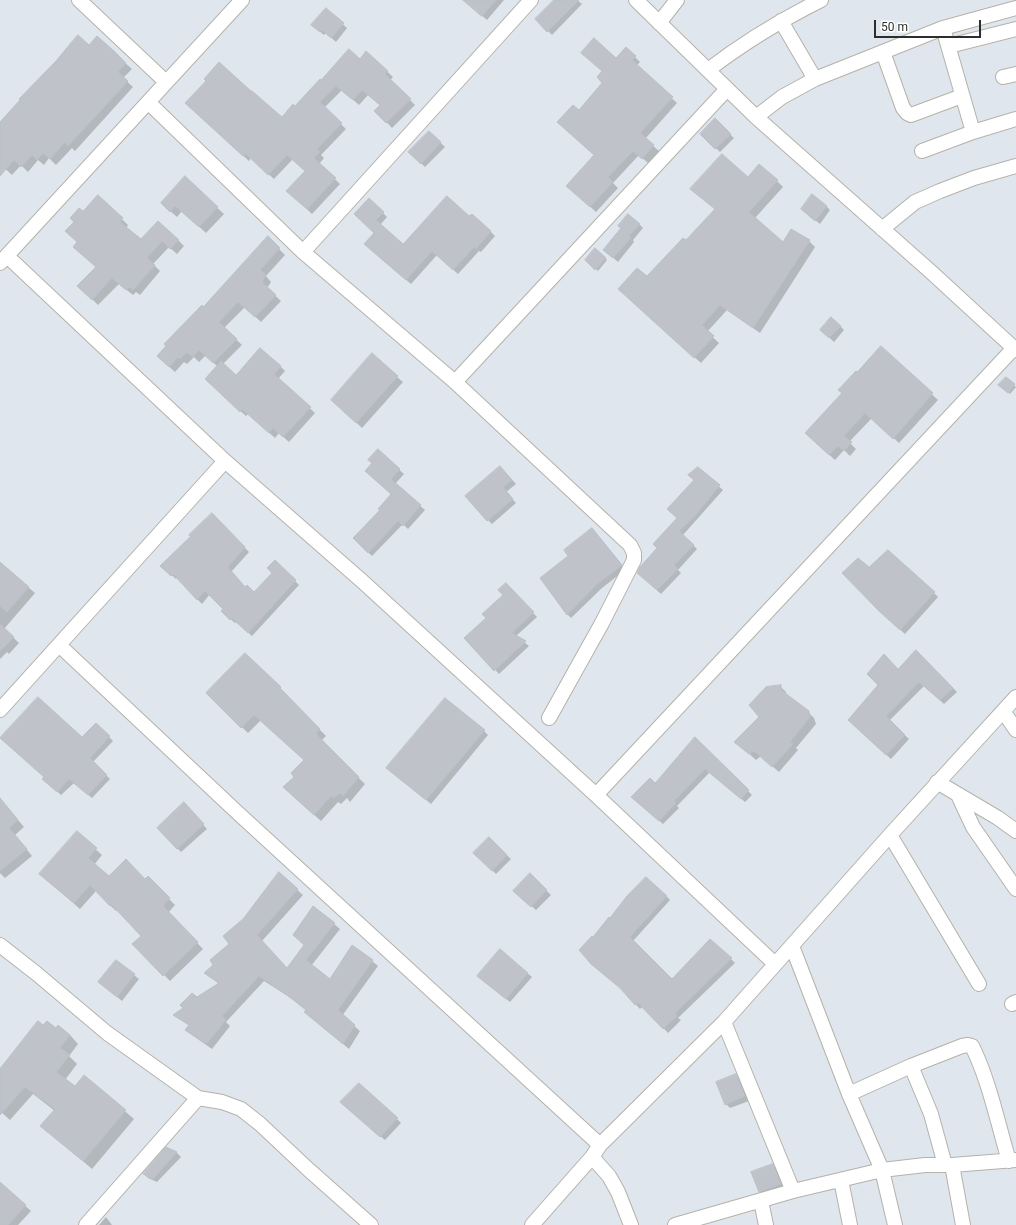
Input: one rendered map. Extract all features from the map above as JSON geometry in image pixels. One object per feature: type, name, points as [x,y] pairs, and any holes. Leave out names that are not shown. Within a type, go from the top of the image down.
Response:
[{"type":"street","points":[[79,0],[166,82]]},
{"type":"street","points":[[242,0],[3,260],[225,461],[362,581],[596,795],[775,964]]},
{"type":"street","points":[[303,252],[531,0]]},
{"type":"street","points":[[596,795],[1015,349],[756,117],[636,0]]},
{"type":"street","points":[[659,23],[677,0]]},
{"type":"street","points":[[708,70],[729,54],[781,21],[821,0]]},
{"type":"street","points":[[756,117],[782,97],[815,79],[944,28],[1016,8]]},
{"type":"street","points":[[781,21],[815,79]]},
{"type":"street","points":[[944,28],[973,132]]},
{"type":"street","points":[[949,46],[1016,29]]},
{"type":"street","points":[[883,52],[903,108],[907,113],[911,115],[962,96]]},
{"type":"street","points":[[455,382],[727,89]]},
{"type":"street","points":[[148,102],[303,252],[455,382],[630,545],[634,553],[634,560],[602,623],[549,718]]},
{"type":"street","points":[[922,151],[973,132],[1016,119]]},
{"type":"street","points":[[882,229],[915,202],[974,178],[1016,166]]},
{"type":"street","points":[[0,710],[225,461]]},
{"type":"street","points":[[59,645],[596,1151],[618,1192],[631,1225]]},
{"type":"street","points":[[532,1225],[596,1151],[724,1022],[937,782],[1016,697]]},
{"type":"street","points":[[1003,711],[1016,730]]},
{"type":"street","points":[[937,782],[960,797],[998,818],[1016,831]]},
{"type":"street","points":[[960,797],[973,827],[1016,889]]},
{"type":"street","points":[[890,835],[978,984]]},
{"type":"street","points":[[0,945],[107,1032],[198,1098],[222,1102],[241,1109],[260,1124],[371,1225]]},
{"type":"street","points":[[792,946],[849,1094],[882,1170],[895,1225]]},
{"type":"street","points":[[724,1022],[793,1191]]},
{"type":"street","points":[[679,1225],[793,1191],[882,1170],[924,1165],[949,1165],[1012,1160],[972,1046],[962,1046],[911,1066],[849,1094]]},
{"type":"street","points":[[911,1066],[949,1165],[963,1225]]},
{"type":"street","points":[[88,1224],[198,1098]]},
{"type":"street","points":[[841,1180],[850,1225]]},
{"type":"street","points":[[761,1201],[766,1225]]},
{"type":"building","points":[[463,0],[496,0],[482,16]]},
{"type":"building","points":[[554,0],[579,0],[547,32],[535,19]]},
{"type":"building","points":[[326,8],[344,23],[331,38],[322,30],[320,32],[311,25]]},
{"type":"building","points":[[78,35],[89,45],[97,36],[114,51],[126,63],[118,72],[128,81],[68,146],[65,142],[50,159],[43,153],[37,160],[32,155],[21,167],[14,160],[0,176],[0,122],[20,100],[19,99],[56,61]]},
{"type":"building","points":[[594,38],[616,58],[626,47],[636,56],[632,60],[673,97],[640,133],[654,145],[642,159],[633,151],[608,177],[613,182],[590,207],[566,186],[594,155],[557,122],[573,105],[579,110],[602,83],[597,77],[602,71],[581,53]]},
{"type":"building","points":[[349,49],[360,59],[366,51],[388,71],[385,74],[411,99],[386,123],[374,111],[380,105],[362,90],[353,100],[336,86],[320,102],[342,123],[317,149],[320,152],[314,158],[336,178],[307,209],[286,191],[305,171],[287,155],[268,175],[245,153],[243,156],[185,103],[206,81],[204,79],[219,62],[282,117],[293,104],[295,106],[320,79],[321,80]]},
{"type":"building","points":[[715,118],[731,134],[715,149],[700,134]]},
{"type":"building","points":[[429,131],[441,142],[421,164],[408,152]]},
{"type":"building","points":[[722,154],[748,177],[759,164],[778,180],[749,212],[783,242],[791,229],[810,240],[753,328],[720,305],[702,325],[714,336],[694,358],[618,289],[637,268],[647,276],[683,238],[686,240],[715,209],[690,189]]},
{"type":"building","points":[[185,176],[218,207],[199,227],[175,206],[170,212],[161,203]]},
{"type":"building","points":[[812,194],[827,206],[815,221],[801,209]]},
{"type":"building","points":[[98,195],[123,218],[120,222],[141,239],[158,221],[179,240],[170,249],[162,241],[147,258],[155,265],[133,290],[129,287],[126,290],[112,278],[92,300],[77,286],[96,267],[73,247],[77,242],[65,231],[74,222],[70,218],[79,208],[83,211]]},
{"type":"building","points":[[447,196],[469,216],[472,214],[491,231],[476,249],[474,247],[453,270],[432,251],[406,280],[364,244],[374,233],[354,214],[369,198],[384,212],[376,220],[403,244]]},
{"type":"building","points":[[628,214],[640,224],[629,236],[631,238],[613,258],[603,250],[621,228],[618,226]]},
{"type":"building","points":[[268,236],[280,248],[260,270],[266,275],[262,282],[276,295],[255,317],[238,302],[219,322],[237,339],[213,363],[199,350],[193,357],[187,352],[180,359],[178,357],[169,367],[157,356],[166,346],[164,344],[202,305],[203,307]]},
{"type":"building","points":[[595,248],[606,258],[595,270],[585,260]]},
{"type":"building","points":[[831,317],[841,326],[829,338],[820,330]]},
{"type":"building","points":[[881,346],[933,393],[893,439],[865,413],[844,436],[852,442],[844,451],[838,446],[829,455],[805,433],[842,393],[838,390]]},
{"type":"building","points":[[260,348],[281,366],[274,374],[311,407],[283,437],[273,428],[269,433],[242,409],[240,412],[205,379],[221,361],[236,375]]},
{"type":"building","points":[[372,353],[398,376],[356,423],[331,400]]},
{"type":"building","points":[[1006,377],[1015,384],[1008,393],[998,385]]},
{"type":"building","points":[[378,449],[400,469],[391,479],[421,505],[403,526],[398,521],[368,553],[353,538],[380,510],[378,509],[391,494],[365,471],[372,463],[368,460]]},
{"type":"building","points":[[500,466],[512,480],[503,487],[513,499],[487,521],[465,496]]},
{"type":"building","points":[[698,467],[720,485],[694,517],[679,531],[694,545],[674,565],[678,569],[657,590],[637,573],[640,567],[657,548],[653,544],[677,518],[667,509],[694,480],[688,475]]},
{"type":"building","points":[[212,513],[245,547],[228,567],[245,587],[247,585],[254,592],[272,573],[267,568],[275,560],[296,580],[248,633],[232,618],[230,620],[221,611],[223,609],[205,591],[197,600],[173,574],[171,576],[160,566]]},
{"type":"building","points":[[592,528],[622,565],[597,584],[567,615],[540,578],[568,556],[564,550]]},
{"type":"building","points":[[888,550],[935,592],[900,630],[842,573],[858,558],[869,567]]},
{"type":"building","points":[[0,562],[29,587],[7,612],[0,606]]},
{"type":"building","points":[[506,583],[534,612],[512,633],[526,641],[494,671],[464,638],[486,618],[482,614],[503,595],[498,590]]},
{"type":"building","points":[[0,624],[14,637],[0,651]]},
{"type":"building","points":[[916,650],[953,688],[940,700],[919,682],[886,716],[905,735],[886,755],[848,720],[878,685],[867,674],[884,654],[898,669]]},
{"type":"building","points":[[245,653],[281,687],[280,688],[320,729],[316,734],[359,777],[343,796],[340,793],[334,798],[331,796],[314,815],[283,787],[294,777],[291,773],[304,760],[254,715],[241,728],[206,693]]},
{"type":"building","points":[[781,685],[781,690],[809,711],[810,717],[790,742],[793,744],[772,767],[754,751],[749,754],[734,742],[759,717],[749,705],[766,687]]},
{"type":"building","points":[[38,697],[82,737],[96,723],[110,736],[90,758],[107,775],[88,795],[69,779],[57,792],[42,779],[44,777],[0,738]]},
{"type":"building","points":[[445,698],[485,730],[426,800],[386,768]]},
{"type":"building","points":[[695,737],[749,790],[741,799],[705,769],[674,801],[676,803],[659,821],[631,797],[650,778],[655,783]]},
{"type":"building","points":[[0,798],[18,820],[9,828],[27,849],[0,871]]},
{"type":"building","points":[[184,802],[204,824],[177,849],[157,828]]},
{"type":"building","points":[[77,831],[97,848],[88,858],[109,876],[126,859],[145,879],[148,876],[170,898],[163,906],[198,942],[163,976],[132,944],[141,936],[111,904],[110,906],[90,885],[74,903],[39,874]]},
{"type":"building","points":[[489,837],[507,855],[492,871],[473,853]]},
{"type":"building","points":[[279,872],[298,889],[257,935],[287,968],[304,945],[293,935],[313,906],[335,923],[306,960],[330,979],[352,945],[373,960],[338,1010],[355,1025],[343,1044],[304,1012],[306,1010],[259,976],[222,1016],[226,1020],[206,1044],[185,1030],[189,1025],[173,1015],[183,1008],[180,1005],[192,993],[197,997],[219,983],[204,973],[213,965],[210,960],[229,944],[223,936],[243,919]]},
{"type":"building","points":[[530,873],[547,890],[531,907],[513,891]]},
{"type":"building","points":[[646,877],[667,896],[630,937],[672,979],[710,939],[732,958],[675,1013],[677,1016],[663,1029],[638,1003],[635,1005],[620,988],[591,964],[579,950],[592,936],[593,937],[627,896]]},
{"type":"building","points":[[500,949],[528,973],[506,999],[477,976]]},
{"type":"building","points":[[116,960],[135,974],[117,997],[98,982]]},
{"type":"building","points":[[38,1021],[43,1025],[47,1021],[56,1028],[58,1025],[70,1035],[60,1048],[70,1055],[56,1072],[75,1086],[84,1075],[126,1110],[83,1161],[40,1126],[55,1109],[25,1087],[0,1115],[0,1069]]},
{"type":"building","points":[[736,1074],[745,1096],[725,1105],[716,1082]]},
{"type":"building","points":[[359,1083],[398,1118],[380,1137],[340,1102]]},
{"type":"building","points":[[166,1147],[177,1152],[153,1179],[143,1174]]},
{"type":"building","points":[[773,1164],[781,1184],[759,1192],[751,1172]]},
{"type":"building","points":[[0,1182],[26,1205],[8,1225],[0,1225]]}]
